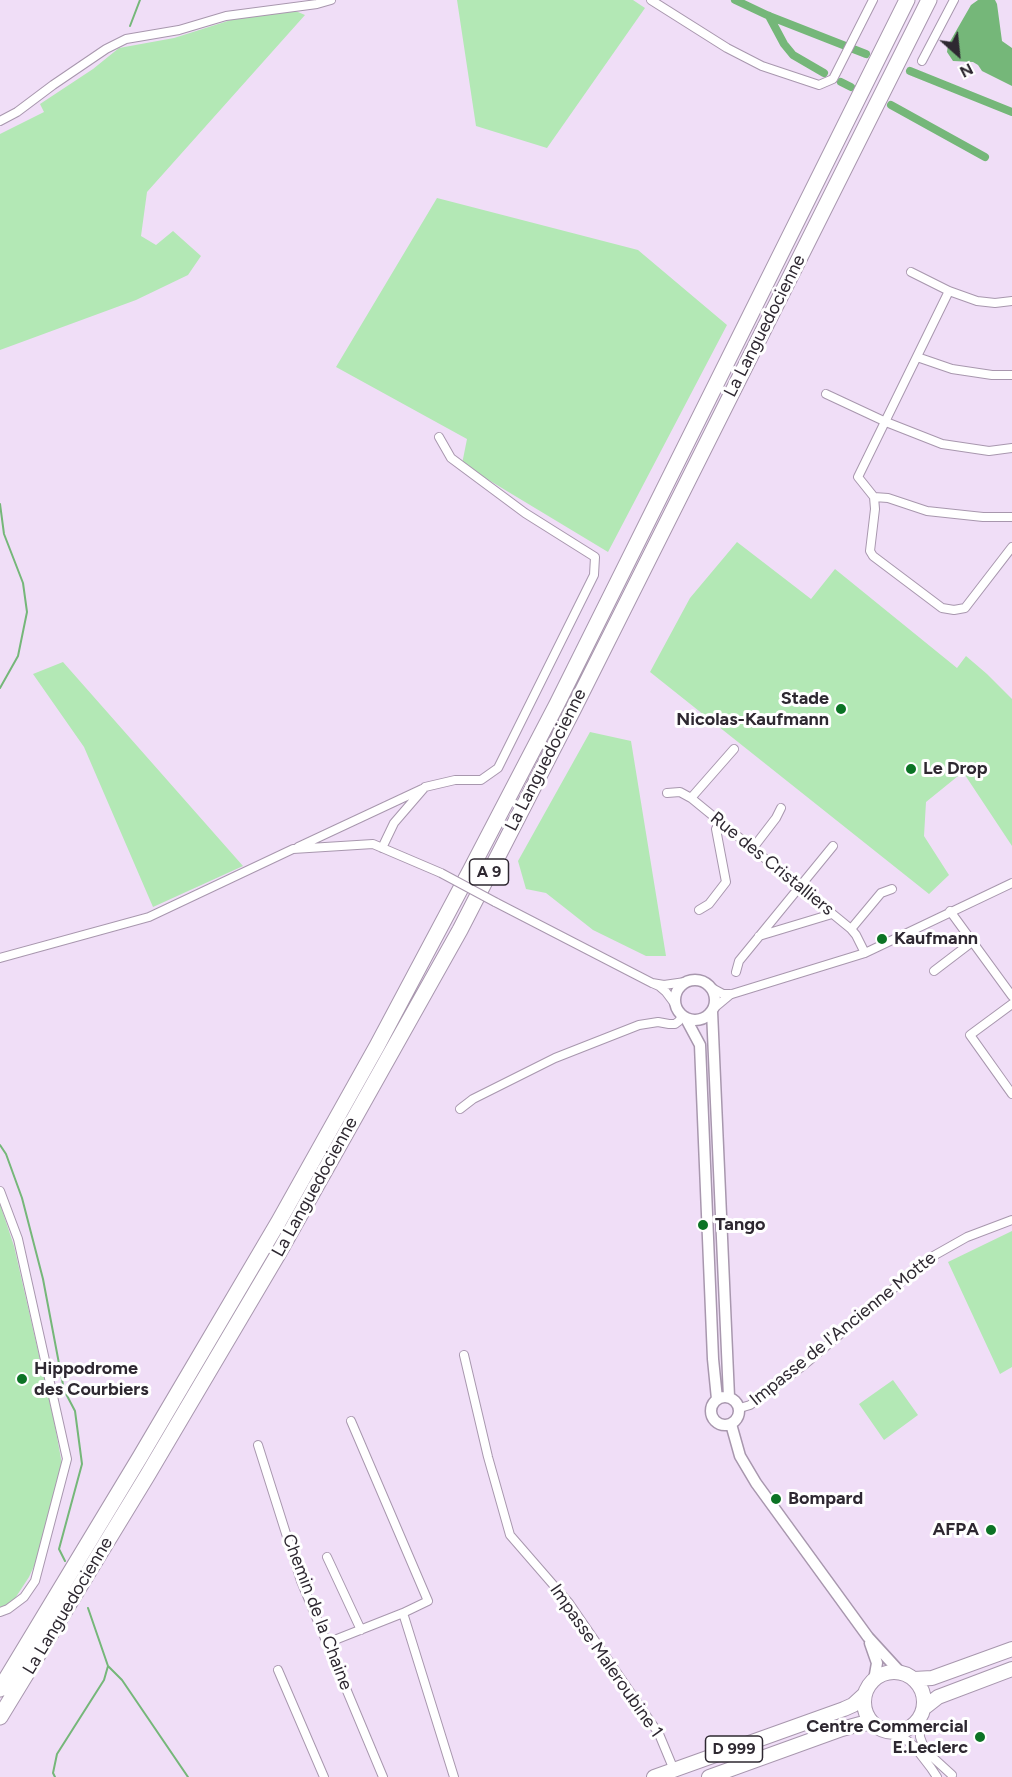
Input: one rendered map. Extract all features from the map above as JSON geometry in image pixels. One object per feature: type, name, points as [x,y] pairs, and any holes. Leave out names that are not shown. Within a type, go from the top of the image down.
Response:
[{"type":"highway","name":"La Languedocienne","points":[[0,1689],[273,1231],[410,984],[562,694],[907,0]]},
{"type":"highway","name":"La Languedocienne","points":[[0,1717],[153,1466],[277,1256],[460,930],[574,708],[928,0]]},
{"type":"main road","points":[[1012,1649],[932,1678],[914,1679],[900,1672],[886,1673],[868,1686],[865,1694],[865,1709],[873,1723],[885,1730],[895,1731],[910,1727],[938,1696],[1012,1669]]},
{"type":"main road","points":[[914,1679],[924,1698],[921,1713]]},
{"type":"main road","name":"D 999","points":[[654,1777],[844,1709],[853,1705],[865,1694]]},
{"type":"main road","name":"D 999","points":[[709,1777],[842,1729],[873,1723]]},
{"type":"street","points":[[0,122],[106,49],[126,39],[179,30],[226,16],[317,4],[331,0]]},
{"type":"street","points":[[651,0],[727,48],[762,66],[819,85],[833,79],[873,0]]},
{"type":"street","points":[[922,61],[954,0]]},
{"type":"street","points":[[911,272],[949,291],[977,301],[995,303],[1012,301]]},
{"type":"street","points":[[949,291],[858,477],[874,497],[875,509],[870,551],[873,556],[942,608],[954,610],[965,608],[1012,548]]},
{"type":"street","points":[[917,357],[952,369],[992,375],[1012,375]]},
{"type":"street","points":[[826,394],[886,422],[942,444],[989,451],[1012,448]]},
{"type":"street","points":[[0,958],[149,917],[425,787],[455,780],[481,780],[498,768],[594,575],[595,557],[525,513],[451,458],[439,437]]},
{"type":"street","points":[[874,497],[888,498],[927,511],[983,517],[1012,517]]},
{"type":"street","points":[[691,798],[734,749]]},
{"type":"street","points":[[382,848],[394,823],[425,787]]},
{"type":"street","name":"Rue des Cristalliers","points":[[667,793],[680,792],[691,798],[753,848],[851,929],[865,953]]},
{"type":"street","points":[[753,848],[781,808]]},
{"type":"street","points":[[699,910],[709,904],[726,882],[716,829],[720,822]]},
{"type":"street","points":[[293,849],[373,844],[441,873],[659,986],[666,992],[700,1045],[717,1399],[712,1407],[712,1416],[717,1423],[731,1424],[738,1418],[740,1408],[736,1401],[729,1397],[717,1399]]},
{"type":"street","points":[[736,972],[739,961],[833,846]]},
{"type":"street","points":[[710,987],[723,994],[732,994],[865,953],[1012,883]]},
{"type":"street","points":[[851,929],[881,893],[892,889]]},
{"type":"street","points":[[950,911],[1012,996]]},
{"type":"street","points":[[759,936],[832,914]]},
{"type":"street","points":[[934,971],[972,942]]},
{"type":"street","points":[[652,983],[664,985],[699,980],[707,983],[715,998],[712,1010],[729,1397]]},
{"type":"street","points":[[675,1004],[677,989],[685,982]]},
{"type":"street","points":[[683,1017],[699,1020],[706,1017],[732,994]]},
{"type":"street","points":[[1012,1004],[970,1035],[1012,1094]]},
{"type":"street","points":[[460,1109],[473,1099],[555,1058],[639,1025],[658,1022],[675,1024],[683,1017]]},
{"type":"street","points":[[0,1191],[18,1239],[67,1460],[35,1581],[24,1598],[0,1612]]},
{"type":"street","name":"Impasse de l'Ancienne Motte","points":[[740,1408],[750,1405],[804,1365],[928,1259],[967,1237],[1012,1220]]},
{"type":"street","name":"Impasse Maleroubine 1","points":[[464,1355],[488,1457],[510,1535],[569,1603],[659,1734],[674,1770]]},
{"type":"street","points":[[327,1643],[428,1601],[351,1421]]},
{"type":"street","points":[[731,1424],[740,1456],[756,1483],[868,1637],[900,1672]]},
{"type":"street","name":"Chemin de la Chaine","points":[[258,1445],[301,1581],[383,1777]]},
{"type":"street","points":[[327,1557],[361,1630]]},
{"type":"street","points":[[403,1613],[454,1777]]},
{"type":"street","points":[[868,1637],[877,1663],[874,1680]]},
{"type":"street","points":[[278,1670],[324,1777]]},
{"type":"street","points":[[921,1713],[923,1745],[929,1754],[953,1776]]},
{"type":"street","points":[[895,1731],[914,1746],[937,1777]]},
{"type":"shaded area","points":[[457,0],[633,0],[645,8],[547,148],[476,126]]},
{"type":"shaded area","points":[[978,0],[995,0],[997,4],[1002,41],[1012,48],[1012,86],[982,71],[973,62],[953,61],[947,52],[948,45],[971,5]]},
{"type":"shaded area","points":[[291,9],[305,15],[147,192],[141,236],[156,245],[173,231],[201,256],[188,275],[136,300],[0,350],[0,134],[44,112],[40,104],[93,69],[119,48],[174,38],[234,19]]},
{"type":"shaded area","points":[[437,198],[638,250],[727,325],[608,552],[462,464],[467,439],[336,367]]},
{"type":"shaded area","name":"Stade Nicolas-Kaufmann","points":[[737,542],[811,599],[835,569],[957,668],[966,656],[1012,699],[1012,846],[963,772],[926,802],[924,836],[949,875],[929,894],[650,672],[690,598]]},
{"type":"shaded area","points":[[63,662],[243,866],[153,907],[84,747],[33,674]]},
{"type":"shaded area","points":[[590,732],[631,741],[666,956],[646,956],[593,930],[546,893],[526,889],[518,861]]},
{"type":"shaded area","name":"Hippodrome des Courbiers","points":[[0,1204],[14,1246],[62,1464],[35,1564],[12,1603],[0,1608]]},
{"type":"shaded area","points":[[1012,1231],[1012,1367],[1000,1374],[948,1262]]},
{"type":"shaded area","points":[[893,1380],[918,1415],[884,1440],[859,1404]]},
{"type":"waterway","points":[[130,26],[140,0]]},
{"type":"waterway","points":[[735,0],[769,16],[866,54]]},
{"type":"waterway","points":[[769,16],[784,44],[793,55],[824,73]]},
{"type":"waterway","points":[[910,71],[1012,112]]},
{"type":"waterway","points":[[841,82],[851,87]]},
{"type":"waterway","points":[[891,105],[985,157]]},
{"type":"waterway","points":[[0,504],[4,534],[23,583],[27,612],[18,656],[0,688]]},
{"type":"waterway","points":[[0,1145],[6,1154],[22,1198],[43,1279],[64,1390],[75,1411],[82,1464],[59,1549],[65,1561]]},
{"type":"waterway","points":[[55,1777],[53,1773],[57,1754],[104,1680],[108,1666],[88,1608]]},
{"type":"waterway","points":[[108,1666],[122,1680],[188,1777]]},
{"type":"place","name":"Stade Nicolas-Kaufmann","points":[[841,709]]},
{"type":"place","name":"Le Drop","points":[[911,769]]},
{"type":"place","name":"Kaufmann","points":[[882,939]]},
{"type":"place","name":"Tango","points":[[703,1225]]},
{"type":"place","name":"Hippodrome des Courbiers","points":[[22,1379]]},
{"type":"place","name":"Bompard","points":[[776,1499]]},
{"type":"place","name":"AFPA","points":[[991,1530]]},
{"type":"place","name":"Centre Commercial E.Leclerc","points":[[980,1737]]}]
